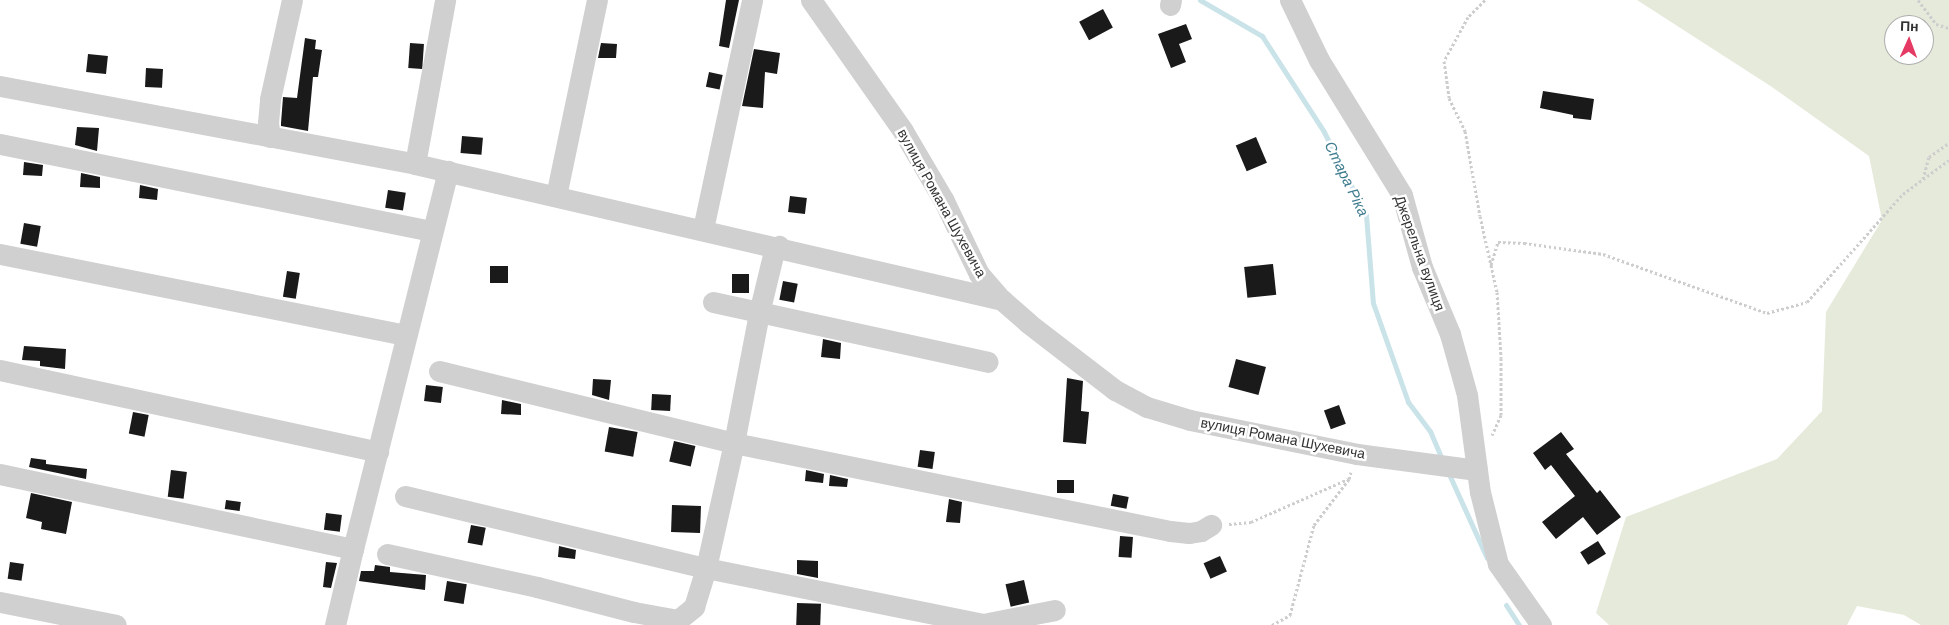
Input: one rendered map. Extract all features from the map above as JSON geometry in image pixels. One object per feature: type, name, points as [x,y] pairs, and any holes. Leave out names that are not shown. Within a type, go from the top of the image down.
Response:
[{"type":"street","points":[[270,137],[268,123],[270,99],[292,0]]},
{"type":"street","points":[[415,164],[445,0]]},
{"type":"street","points":[[556,196],[597,0]]},
{"type":"street","points":[[703,229],[752,0]]},
{"type":"street","name":"вулиця Романа Шухевича","points":[[811,0],[903,132],[944,201],[979,274],[1002,300],[1028,323],[1115,390],[1146,406],[1190,420],[1357,454],[1469,468]]},
{"type":"street","name":"Джерельна вулиця","points":[[1290,0],[1319,60],[1402,195],[1422,267],[1450,334],[1465,386],[1469,468],[1480,492],[1498,564],[1541,625]]},
{"type":"street","points":[[0,86],[448,171],[779,246],[1002,300]]},
{"type":"street","points":[[0,144],[431,231]]},
{"type":"street","points":[[335,625],[431,231],[448,171]]},
{"type":"street","points":[[388,554],[537,587],[634,612],[678,620],[694,607],[706,568],[734,443],[759,313],[773,255],[779,246]]},
{"type":"street","points":[[0,254],[406,335]]},
{"type":"street","points":[[713,302],[988,362]]},
{"type":"street","points":[[0,370],[378,452]]},
{"type":"street","points":[[439,371],[734,443],[1170,531],[1189,534],[1201,531],[1211,525]]},
{"type":"street","points":[[0,474],[353,549]]},
{"type":"street","points":[[405,496],[706,568],[983,624],[1055,610]]},
{"type":"street","points":[[0,602],[116,625]]},
{"type":"path","points":[[1485,0],[1468,17],[1444,61],[1449,98],[1465,131],[1497,292],[1501,358],[1501,415],[1489,442]]},
{"type":"path","points":[[1918,0],[1936,24],[1949,28]]},
{"type":"path","points":[[1923,180],[1929,157],[1949,144]]},
{"type":"path","points":[[1491,264],[1498,242],[1524,243],[1603,254],[1767,313],[1807,302],[1903,194],[1949,160]]},
{"type":"path","points":[[1272,625],[1290,615],[1314,525],[1349,479],[1357,454]]},
{"type":"path","points":[[1211,525],[1251,522],[1349,479]]},
{"type":"shaded area","points":[[1637,0],[1949,0],[1949,625],[1921,625],[1904,615],[1857,606],[1847,625],[1609,625],[1596,613],[1626,517],[1777,459],[1822,411],[1826,312],[1882,220],[1869,156],[1772,87]]},
{"type":"building","points":[[726,0],[739,0],[729,48],[719,46]]},
{"type":"building","points":[[1103,9],[1113,28],[1089,40],[1079,22]]},
{"type":"building","points":[[1186,24],[1192,39],[1179,44],[1186,62],[1171,68],[1158,34]]},
{"type":"building","points":[[305,38],[316,40],[315,49],[322,50],[318,77],[313,77],[308,131],[281,126],[283,97],[297,98]]},
{"type":"building","points":[[410,43],[424,44],[422,69],[408,68]]},
{"type":"building","points":[[601,43],[617,44],[616,58],[598,58]]},
{"type":"building","points":[[754,49],[780,53],[777,74],[765,72],[763,108],[742,106]]},
{"type":"building","points":[[88,54],[108,56],[106,74],[86,72]]},
{"type":"building","points":[[146,68],[163,69],[162,88],[145,87]]},
{"type":"building","points":[[709,72],[723,75],[720,90],[706,87]]},
{"type":"building","points":[[1543,91],[1594,99],[1591,120],[1573,118],[1573,115],[1540,108]]},
{"type":"building","points":[[77,127],[99,128],[97,151],[75,145]]},
{"type":"building","points":[[462,136],[483,138],[481,155],[461,153]]},
{"type":"building","points":[[1256,137],[1267,163],[1247,171],[1236,146]]},
{"type":"building","points":[[24,162],[43,165],[42,176],[23,175]]},
{"type":"building","points":[[81,173],[100,177],[100,188],[80,187]]},
{"type":"building","points":[[140,185],[158,189],[157,200],[139,198]]},
{"type":"building","points":[[388,190],[406,193],[403,211],[385,208]]},
{"type":"building","points":[[790,196],[807,198],[805,214],[788,212]]},
{"type":"building","points":[[24,223],[41,226],[37,247],[20,244]]},
{"type":"building","points":[[1273,264],[1276,295],[1247,298],[1244,267]]},
{"type":"building","points":[[490,266],[508,266],[508,283],[490,283]]},
{"type":"building","points":[[287,271],[300,273],[296,299],[283,297]]},
{"type":"building","points":[[732,274],[749,274],[749,293],[732,293]]},
{"type":"building","points":[[783,281],[798,284],[794,303],[779,300]]},
{"type":"building","points":[[823,339],[841,343],[840,359],[821,357]]},
{"type":"building","points":[[24,346],[66,349],[65,369],[40,366],[40,361],[22,360]]},
{"type":"building","points":[[1236,359],[1266,367],[1258,395],[1228,387]]},
{"type":"building","points":[[1067,378],[1083,381],[1081,411],[1089,412],[1086,444],[1063,442]]},
{"type":"building","points":[[593,379],[611,380],[609,400],[592,395]]},
{"type":"building","points":[[426,385],[443,387],[441,403],[424,401]]},
{"type":"building","points":[[652,394],[671,395],[670,411],[651,410]]},
{"type":"building","points":[[502,400],[521,404],[521,415],[501,414]]},
{"type":"building","points":[[1339,405],[1346,424],[1331,429],[1324,410]]},
{"type":"building","points":[[133,412],[149,415],[145,437],[129,434]]},
{"type":"building","points":[[609,427],[638,432],[633,457],[605,452]]},
{"type":"building","points":[[1561,432],[1574,449],[1566,454],[1597,493],[1600,490],[1621,517],[1597,535],[1583,517],[1556,539],[1542,522],[1575,496],[1551,465],[1545,470],[1533,453]]},
{"type":"building","points":[[674,441],[695,446],[691,466],[669,461]]},
{"type":"building","points":[[920,450],[935,452],[932,469],[918,467]]},
{"type":"building","points":[[31,458],[46,460],[46,464],[87,469],[86,479],[29,467]]},
{"type":"building","points":[[171,470],[187,472],[184,499],[168,497]]},
{"type":"building","points":[[806,470],[824,474],[823,483],[805,481]]},
{"type":"building","points":[[830,475],[848,479],[847,487],[829,486]]},
{"type":"building","points":[[1057,480],[1074,480],[1074,493],[1057,493]]},
{"type":"building","points":[[31,493],[72,502],[66,534],[41,529],[42,522],[26,518]]},
{"type":"building","points":[[1113,494],[1129,497],[1126,509],[1111,506]]},
{"type":"building","points":[[949,499],[962,502],[960,523],[946,522]]},
{"type":"building","points":[[226,500],[241,502],[240,511],[225,509]]},
{"type":"building","points":[[672,505],[701,506],[700,533],[671,532]]},
{"type":"building","points":[[326,513],[342,515],[340,532],[324,530]]},
{"type":"building","points":[[471,525],[486,528],[482,546],[468,543]]},
{"type":"building","points":[[1120,536],[1133,537],[1132,558],[1119,557]]},
{"type":"building","points":[[1598,541],[1606,554],[1588,565],[1580,552]]},
{"type":"building","points":[[559,546],[576,550],[575,559],[558,557]]},
{"type":"building","points":[[1220,556],[1227,572],[1210,579],[1204,563]]},
{"type":"building","points":[[797,560],[818,561],[818,578],[797,574]]},
{"type":"building","points":[[10,562],[24,564],[21,581],[8,579]]},
{"type":"building","points":[[326,562],[337,563],[331,588],[323,587]]},
{"type":"building","points":[[375,565],[390,567],[390,572],[426,575],[425,590],[359,581],[361,571],[374,571]]},
{"type":"building","points":[[1024,580],[1029,602],[1011,607],[1005,584]]},
{"type":"building","points":[[447,581],[467,584],[464,604],[444,601]]},
{"type":"building","points":[[797,603],[821,604],[820,625],[796,625]]},
{"type":"waterway","name":"Стара Ріка","points":[[1200,0],[1262,36],[1324,132],[1366,215],[1373,303],[1408,402],[1430,431],[1440,455]]},
{"type":"waterway","name":"Стара Ріка","points":[[1448,472],[1487,558]]},
{"type":"waterway","name":"Стара Ріка","points":[[1506,605],[1519,625]]}]
